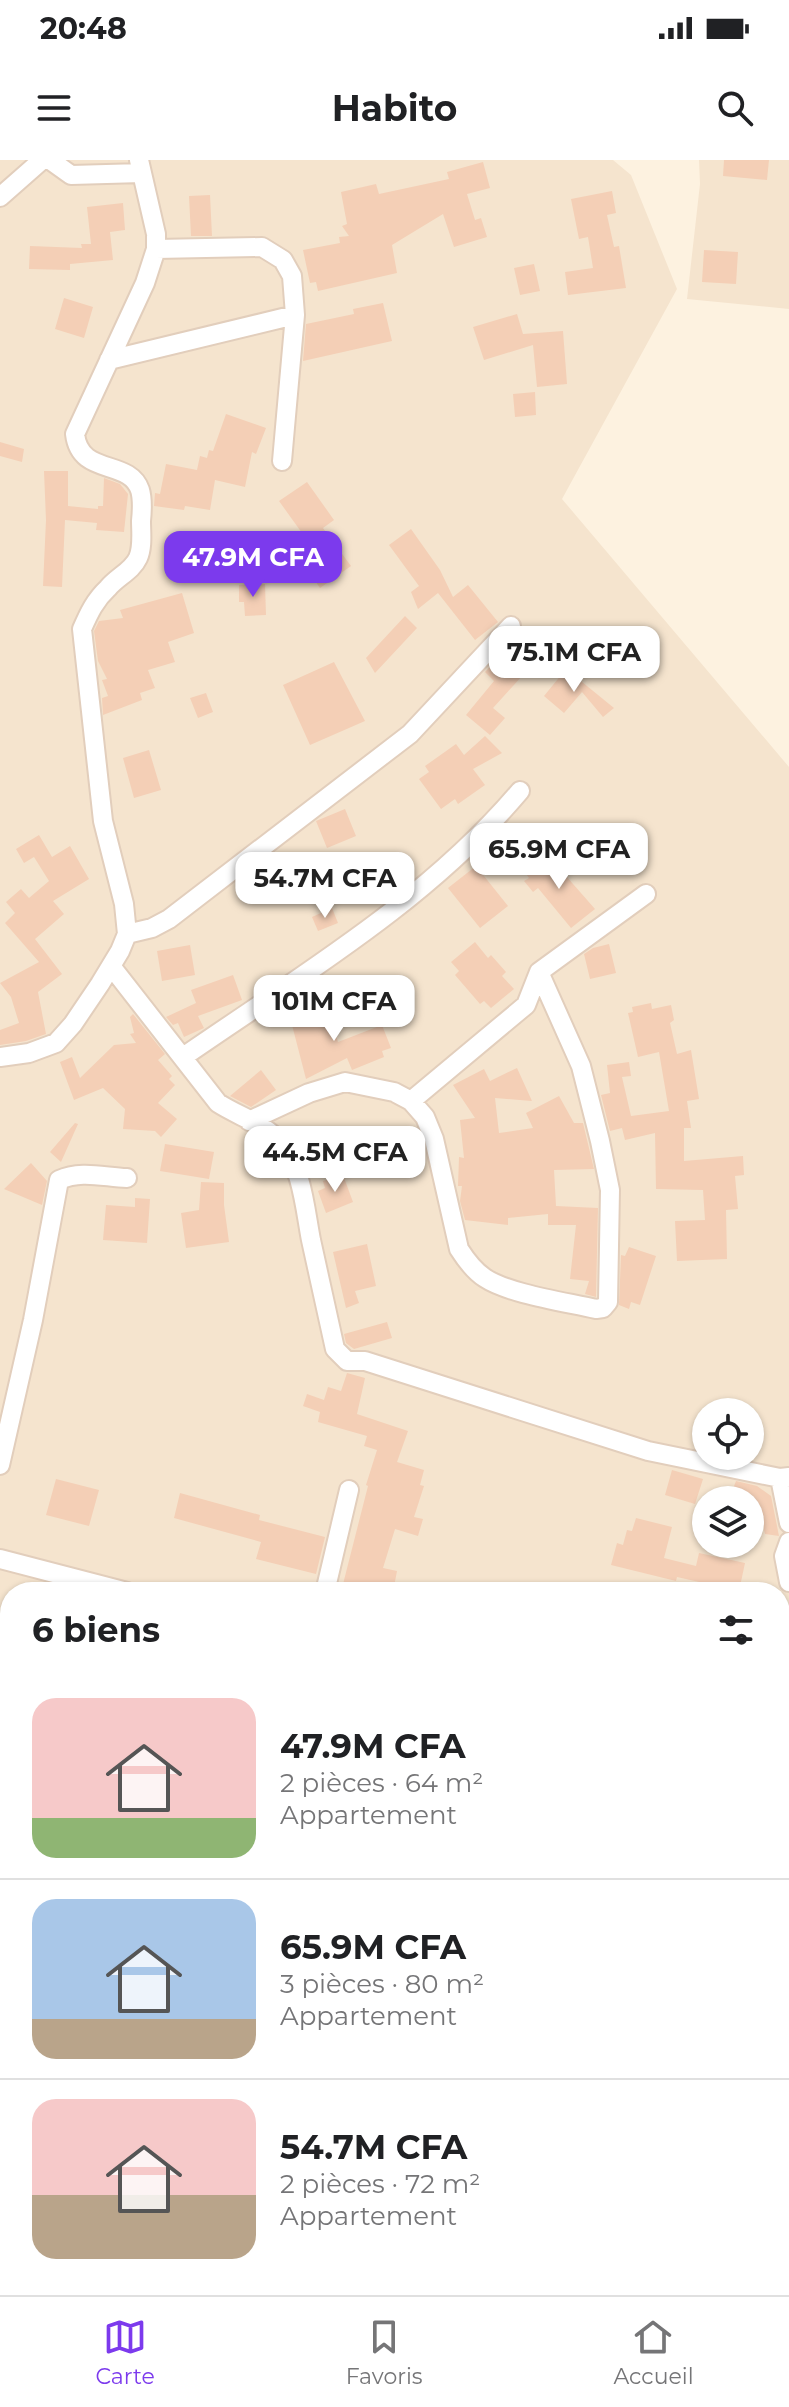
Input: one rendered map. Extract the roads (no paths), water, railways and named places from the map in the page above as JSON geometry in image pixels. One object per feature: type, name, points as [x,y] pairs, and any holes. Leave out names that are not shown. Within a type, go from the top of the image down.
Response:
[{"type":"street","points":[[0,197],[42,160]]},
{"type":"street","points":[[0,1057],[29,1053],[56,1043],[73,1024],[111,966],[127,934],[124,904],[103,821],[82,629],[91,606],[130,569],[139,556],[142,505],[135,482],[86,459],[76,448],[75,434],[145,283],[156,249],[156,234],[141,167],[71,175],[50,160]]},
{"type":"street","points":[[156,249],[262,247],[283,260],[292,276],[295,315],[282,461]]},
{"type":"street","points":[[109,360],[295,315]]},
{"type":"street","points":[[127,934],[169,919],[410,734],[511,626]]},
{"type":"street","points":[[183,1057],[357,937],[446,869],[488,829],[520,791]]},
{"type":"street","points":[[411,1101],[526,1005],[539,972],[646,894]]},
{"type":"street","points":[[111,966],[218,1103],[270,1131],[282,1144],[292,1161],[335,1349],[347,1361],[365,1361],[648,1451],[784,1478],[789,1523]]},
{"type":"street","points":[[249,1121],[309,1093],[345,1082],[394,1092],[411,1101],[425,1117],[434,1139],[459,1249],[470,1264],[486,1279],[521,1292],[603,1308],[608,1302],[610,1190],[581,1066],[539,972]]},
{"type":"street","points":[[0,1465],[59,1180],[75,1172],[127,1178]]},
{"type":"street","points":[[327,1582],[349,1490]]},
{"type":"street","points":[[789,1542],[784,1556],[789,1582]]},
{"type":"street","points":[[0,1559],[89,1582]]}]
